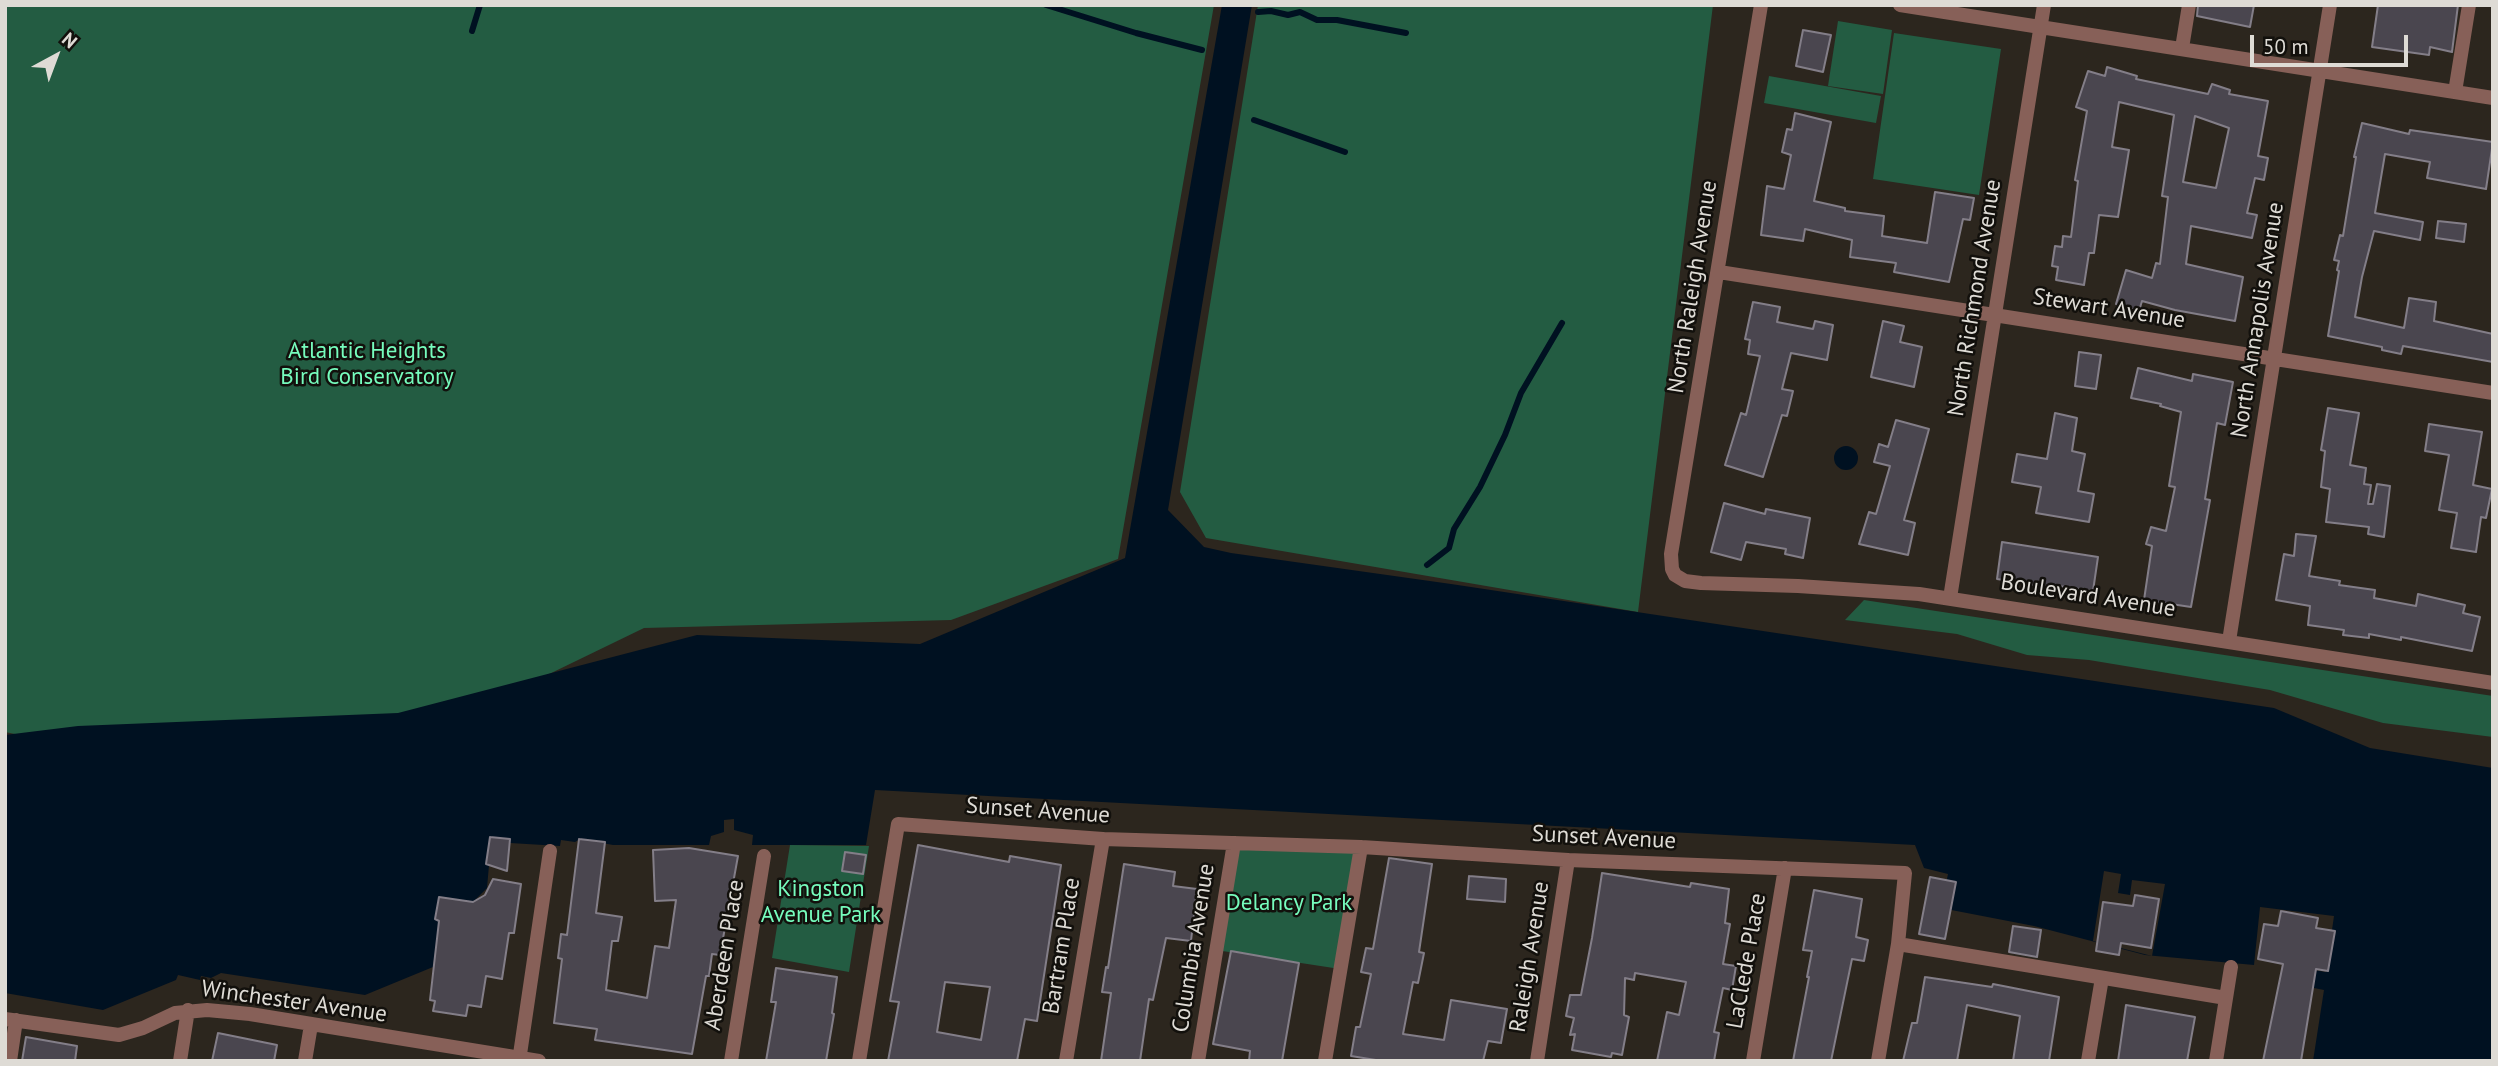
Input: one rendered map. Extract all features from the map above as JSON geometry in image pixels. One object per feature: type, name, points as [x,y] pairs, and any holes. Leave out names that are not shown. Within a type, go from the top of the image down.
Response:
[{"type":"street","name":"North Raleigh Avenue","points":[[1675,575],[1671,554],[1762,5]]},
{"type":"street","points":[[1900,5],[2493,98]]},
{"type":"street","name":"North Richmond Avenue","points":[[1950,598],[2044,5]]},
{"type":"street","points":[[2182,48],[2189,5]]},
{"type":"street","name":"North Annapolis Avenue","points":[[2229,641],[2330,5]]},
{"type":"street","points":[[2455,92],[2469,5]]},
{"type":"street","name":"Stewart Avenue","points":[[1719,272],[2493,393]]},
{"type":"street","name":"Boulevard Avenue","points":[[1675,575],[1685,581],[1701,583],[1798,586],[1950,598],[2493,683]]},
{"type":"street","name":"Sunset Avenue","points":[[859,1061],[898,824],[1103,839],[1361,847],[1568,860],[1905,873],[1898,944]]},
{"type":"street","name":"Bartram Place","points":[[1066,1061],[1103,839]]},
{"type":"street","name":"Columbia Avenue","points":[[1198,1061],[1234,843]]},
{"type":"street","points":[[1325,1061],[1361,847]]},
{"type":"street","points":[[519,1059],[551,851]]},
{"type":"street","name":"Aberdeen Place","points":[[731,1061],[764,856]]},
{"type":"street","name":"Raleigh Avenue","points":[[1537,1061],[1568,860]]},
{"type":"street","name":"LaClede Place","points":[[1753,1061],[1785,868]]},
{"type":"street","points":[[1878,1061],[1898,944],[2226,998]]},
{"type":"street","points":[[2216,1061],[2231,967]]},
{"type":"street","points":[[2088,1061],[2102,978]]},
{"type":"street","points":[[180,1061],[188,1010]]},
{"type":"street","name":"Winchester Avenue","points":[[11,1019],[119,1035],[131,1033],[188,1010],[250,1014],[539,1061]]},
{"type":"street","points":[[10,1061],[11,1019]]},
{"type":"street","points":[[305,1061],[311,1024]]},
{"type":"green space","name":"Atlantic Heights Bird Conservatory","points":[[5,5],[1214,5],[1118,559],[951,620],[644,628],[442,726],[176,766],[5,732]]},
{"type":"green space","points":[[1258,5],[1713,5],[1638,612],[1206,538],[1180,492]]},
{"type":"green space","points":[[1838,21],[1892,30],[1883,94],[1828,86]]},
{"type":"green space","points":[[1894,33],[2001,49],[1979,195],[1873,179]]},
{"type":"green space","points":[[1769,76],[1881,96],[1876,123],[1764,103]]},
{"type":"green space","points":[[1864,600],[2493,696],[2493,737],[2383,723],[2270,690],[2089,660],[2027,655],[1957,634],[1845,620]]},
{"type":"green space","name":"Delancy Park","points":[[1234,843],[1361,847],[1340,969],[1216,950]]},
{"type":"green space","name":"Kingston Avenue Park","points":[[790,845],[869,846],[849,972],[772,958]]},
{"type":"water","points":[[1222,5],[1252,5],[1168,510],[1204,547],[2274,708],[2370,748],[2493,768],[2493,1061],[2313,1061],[2324,990],[2299,985],[2313,970],[2326,972],[2334,916],[2260,907],[2254,965],[2145,955],[2034,926],[1941,908],[1948,874],[1924,868],[1915,845],[875,790],[866,845],[613,845],[580,839],[575,842],[561,840],[560,846],[510,843],[509,839],[490,837],[486,864],[489,865],[487,888],[473,902],[439,897],[435,919],[439,922],[433,967],[365,995],[221,973],[211,978],[201,976],[200,980],[178,975],[176,980],[103,1010],[5,993],[5,735],[78,726],[398,713],[697,635],[920,644],[1125,558]]},
{"type":"water","points":[[1846,446],[1855,449],[1858,458],[1855,467],[1846,470],[1837,467],[1834,458],[1837,449]]},
{"type":"pier","points":[[734,819],[734,830],[753,835],[752,845],[709,845],[711,836],[724,832],[724,820]]},
{"type":"pier","points":[[2104,871],[2121,874],[2118,893],[2130,895],[2132,880],[2165,884],[2152,956],[2093,941]]},
{"type":"building","points":[[2198,5],[2254,5],[2250,27],[2197,16]]},
{"type":"building","points":[[2378,5],[2458,5],[2452,52],[2430,47],[2429,55],[2372,47]]},
{"type":"building","points":[[1803,30],[1831,35],[1823,72],[1796,66]]},
{"type":"building","points":[[2107,67],[2137,76],[2136,79],[2208,94],[2212,84],[2230,90],[2229,94],[2268,101],[2258,156],[2268,158],[2264,180],[2255,178],[2247,213],[2257,215],[2252,238],[2191,226],[2186,264],[2243,277],[2235,321],[2142,301],[2139,311],[2116,304],[2126,270],[2152,278],[2156,263],[2160,264],[2168,197],[2162,196],[2174,115],[2119,102],[2112,147],[2129,150],[2118,217],[2099,215],[2094,253],[2089,253],[2084,285],[2056,280],[2058,267],[2052,266],[2055,246],[2062,247],[2063,236],[2071,237],[2078,181],[2075,180],[2087,111],[2076,107],[2088,71],[2105,76]],"holes":[[[2195,116],[2229,128],[2216,188],[2183,182]]]},
{"type":"building","points":[[1795,113],[1831,122],[1814,201],[1845,208],[1845,211],[1884,216],[1882,236],[1927,243],[1935,192],[1974,198],[1970,220],[1963,219],[1949,282],[1894,272],[1896,263],[1850,257],[1852,240],[1805,229],[1803,241],[1761,235],[1767,186],[1784,189],[1791,155],[1782,152],[1787,129],[1792,130]]},
{"type":"building","points":[[2362,123],[2409,134],[2410,130],[2493,142],[2486,189],[2427,178],[2430,162],[2385,154],[2375,213],[2423,222],[2420,240],[2374,231],[2355,317],[2404,328],[2409,298],[2436,302],[2434,321],[2493,334],[2493,362],[2403,346],[2401,354],[2382,350],[2382,347],[2328,336],[2339,271],[2339,261],[2334,260],[2340,235],[2343,236],[2354,157]]},
{"type":"building","points":[[2438,221],[2466,224],[2464,242],[2436,238]]},
{"type":"building","points":[[1753,302],[1780,307],[1777,322],[1813,329],[1815,321],[1833,325],[1827,360],[1791,353],[1782,389],[1793,391],[1787,416],[1782,415],[1763,477],[1725,465],[1741,413],[1746,415],[1760,356],[1748,354],[1750,340],[1745,339]]},
{"type":"building","points":[[1883,321],[1904,326],[1900,342],[1922,347],[1914,387],[1871,377]]},
{"type":"building","points":[[2079,352],[2101,355],[2096,389],[2075,386]]},
{"type":"building","points":[[2138,368],[2192,381],[2193,374],[2233,382],[2225,425],[2217,423],[2205,499],[2210,500],[2191,607],[2144,600],[2152,546],[2146,544],[2151,527],[2166,531],[2175,487],[2169,486],[2181,412],[2160,406],[2161,404],[2131,398]]},
{"type":"building","points":[[2328,408],[2359,413],[2350,465],[2366,468],[2364,484],[2371,485],[2368,504],[2373,504],[2377,484],[2390,486],[2384,537],[2368,534],[2369,527],[2326,522],[2330,489],[2321,487],[2325,451],[2321,450]]},
{"type":"building","points":[[2055,413],[2077,418],[2072,451],[2085,454],[2078,491],[2094,494],[2089,522],[2036,513],[2041,487],[2012,482],[2017,454],[2047,459]]},
{"type":"building","points":[[1896,420],[1929,429],[1904,520],[1915,523],[1908,555],[1859,544],[1869,512],[1876,514],[1890,466],[1874,462],[1879,444],[1888,447]]},
{"type":"building","points":[[2429,424],[2482,432],[2473,485],[2492,489],[2486,518],[2481,517],[2476,552],[2451,548],[2457,513],[2439,510],[2449,455],[2425,451]]},
{"type":"building","points":[[1724,503],[1765,514],[1766,509],[1810,518],[1803,558],[1785,554],[1786,549],[1746,542],[1741,560],[1711,552]]},
{"type":"building","points":[[2296,534],[2316,536],[2309,576],[2340,581],[2339,585],[2375,590],[2374,598],[2416,606],[2418,594],[2465,605],[2463,613],[2480,617],[2472,651],[2401,637],[2401,640],[2369,634],[2369,638],[2343,635],[2344,630],[2308,625],[2310,606],[2276,600],[2284,554],[2294,556]]},
{"type":"building","points":[[2002,542],[2098,557],[2093,591],[2059,586],[2059,589],[1997,579]]},
{"type":"building","points":[[490,837],[510,839],[507,871],[486,864]]},
{"type":"building","points":[[579,839],[605,842],[596,913],[622,917],[618,941],[612,941],[606,990],[647,998],[655,946],[669,948],[676,900],[655,901],[653,850],[689,848],[738,856],[720,955],[712,954],[692,1054],[595,1040],[597,1029],[554,1023],[562,959],[558,958],[561,934],[567,935]]},
{"type":"building","points":[[918,845],[1009,862],[1010,856],[1061,865],[1037,1021],[1025,1019],[1017,1061],[888,1061],[899,1002],[890,1001]],"holes":[[[945,982],[990,987],[981,1040],[937,1032]]]},
{"type":"building","points":[[845,852],[866,855],[863,874],[842,871]]},
{"type":"building","points":[[1389,858],[1432,864],[1419,952],[1424,953],[1418,983],[1413,982],[1403,1034],[1444,1040],[1451,1000],[1507,1009],[1501,1043],[1488,1041],[1483,1061],[1382,1061],[1351,1056],[1371,974],[1361,972],[1366,948],[1373,949]]},
{"type":"building","points":[[1124,864],[1175,872],[1173,886],[1197,889],[1191,941],[1166,938],[1153,1000],[1149,999],[1140,1061],[1101,1061],[1111,993],[1102,992]]},
{"type":"building","points":[[1602,873],[1690,887],[1691,883],[1729,889],[1725,923],[1730,924],[1723,964],[1736,966],[1732,990],[1723,988],[1714,1032],[1719,1033],[1714,1061],[1657,1061],[1667,1012],[1679,1015],[1686,982],[1635,973],[1634,980],[1625,978],[1624,1015],[1629,1017],[1622,1055],[1612,1053],[1611,1057],[1572,1050],[1575,1034],[1570,1035],[1574,1018],[1566,1016],[1570,995],[1581,995]]},
{"type":"building","points":[[1469,876],[1506,879],[1505,902],[1467,899]]},
{"type":"building","points":[[1930,877],[1956,882],[1945,939],[1919,934]]},
{"type":"building","points":[[493,879],[521,884],[514,933],[509,933],[502,979],[486,976],[481,1007],[468,1005],[466,1016],[433,1011],[435,1001],[430,1000],[439,897],[473,902],[485,895]]},
{"type":"building","points":[[1814,890],[1862,899],[1856,937],[1868,940],[1864,961],[1852,959],[1831,1061],[1793,1061],[1809,977],[1812,951],[1803,950]]},
{"type":"building","points":[[2135,895],[2159,899],[2151,948],[2121,943],[2119,955],[2096,951],[2103,902],[2133,906]]},
{"type":"building","points":[[2281,911],[2318,918],[2316,928],[2335,931],[2328,971],[2316,969],[2301,1061],[2263,1061],[2283,964],[2258,959],[2264,924],[2278,926]]},
{"type":"building","points":[[2013,926],[2041,930],[2037,957],[2009,952]]},
{"type":"building","points":[[1231,951],[1299,963],[1282,1061],[1249,1061],[1250,1051],[1213,1044]]},
{"type":"building","points":[[776,968],[837,977],[826,1061],[766,1061],[776,1002],[771,1002]]},
{"type":"building","points":[[1925,977],[1992,987],[1993,984],[2059,997],[2049,1061],[2013,1061],[2020,1016],[1967,1005],[1957,1061],[1903,1061],[1912,1023],[1917,1023]]},
{"type":"building","points":[[2126,1005],[2195,1017],[2187,1061],[2118,1061]]},
{"type":"building","points":[[218,1033],[277,1045],[274,1061],[212,1061]]},
{"type":"building","points":[[26,1037],[77,1046],[75,1061],[22,1061]]},
{"type":"waterway","points":[[472,31],[480,5]]},
{"type":"waterway","points":[[1046,5],[1202,50]]},
{"type":"waterway","points":[[1258,12],[1271,11],[1288,15],[1300,12],[1317,20],[1337,20],[1406,33]]},
{"type":"waterway","points":[[1254,120],[1345,152]]},
{"type":"waterway","points":[[1427,565],[1449,548],[1454,529],[1480,487],[1505,435],[1521,393],[1562,323]]}]
